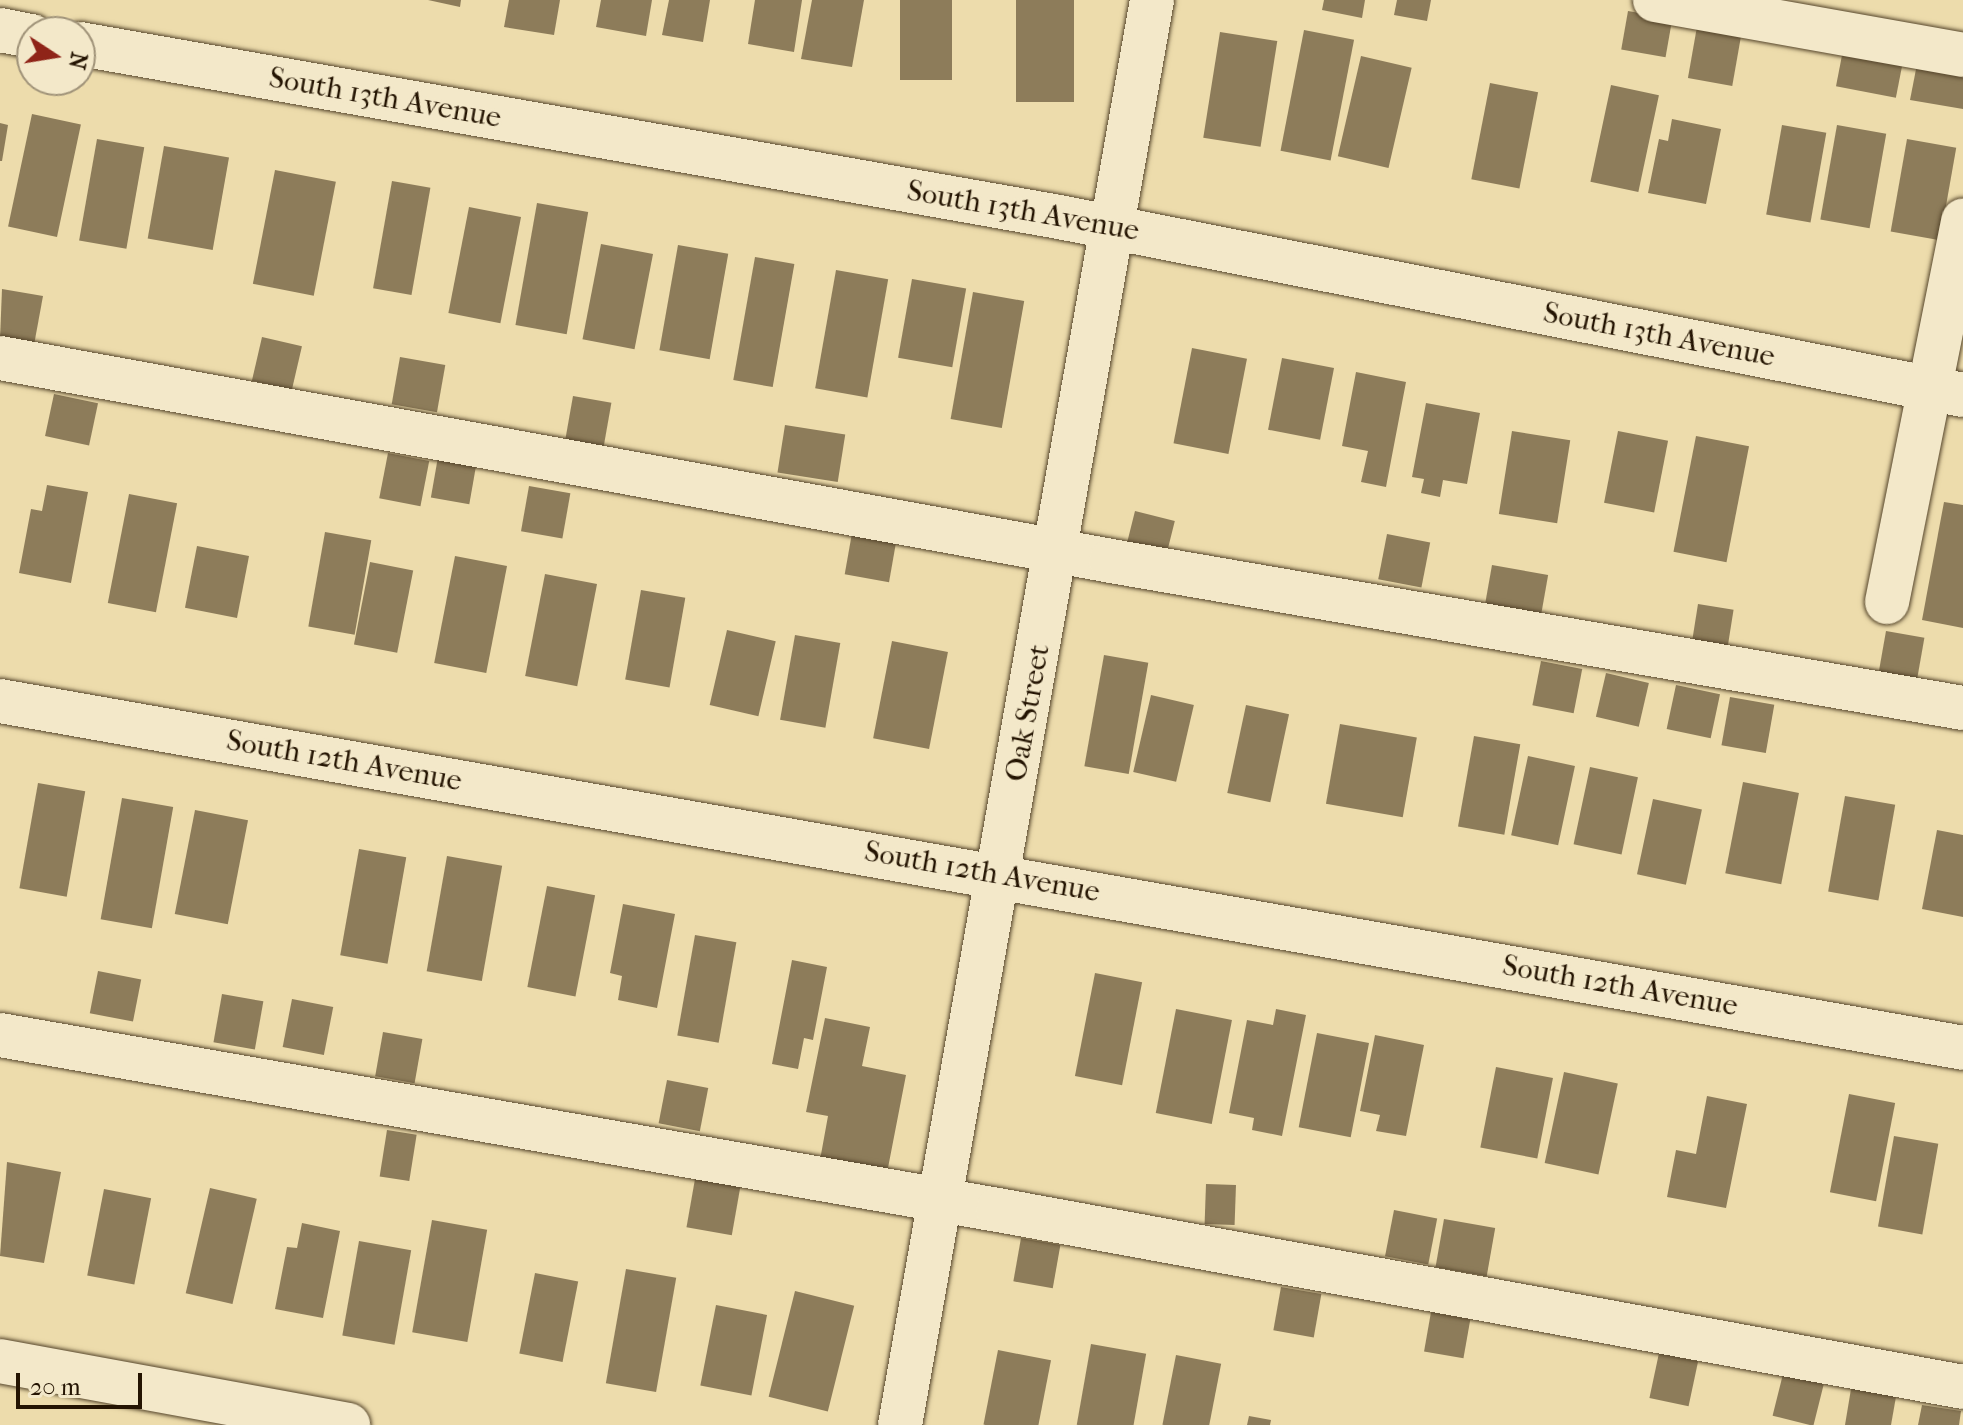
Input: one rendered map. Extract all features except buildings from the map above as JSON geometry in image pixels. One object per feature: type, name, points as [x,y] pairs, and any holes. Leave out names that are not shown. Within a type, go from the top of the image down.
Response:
[{"type":"street","name":"Oak Street","points":[[900,1425],[1115,228],[1152,0]]},
{"type":"street","points":[[1655,0],[1963,55]]},
{"type":"street","name":"South 13th Avenue","points":[[96,47],[1115,228],[1946,392]]},
{"type":"street","points":[[1887,602],[1946,392],[1963,220]]},
{"type":"street","points":[[0,358],[1056,550],[1963,708]]},
{"type":"street","name":"South 12th Avenue","points":[[0,701],[999,875],[1963,1048]]},
{"type":"street","points":[[0,1035],[940,1200],[1963,1387]]},
{"type":"street","points":[[0,1361],[260,1417],[348,1425]]}]
